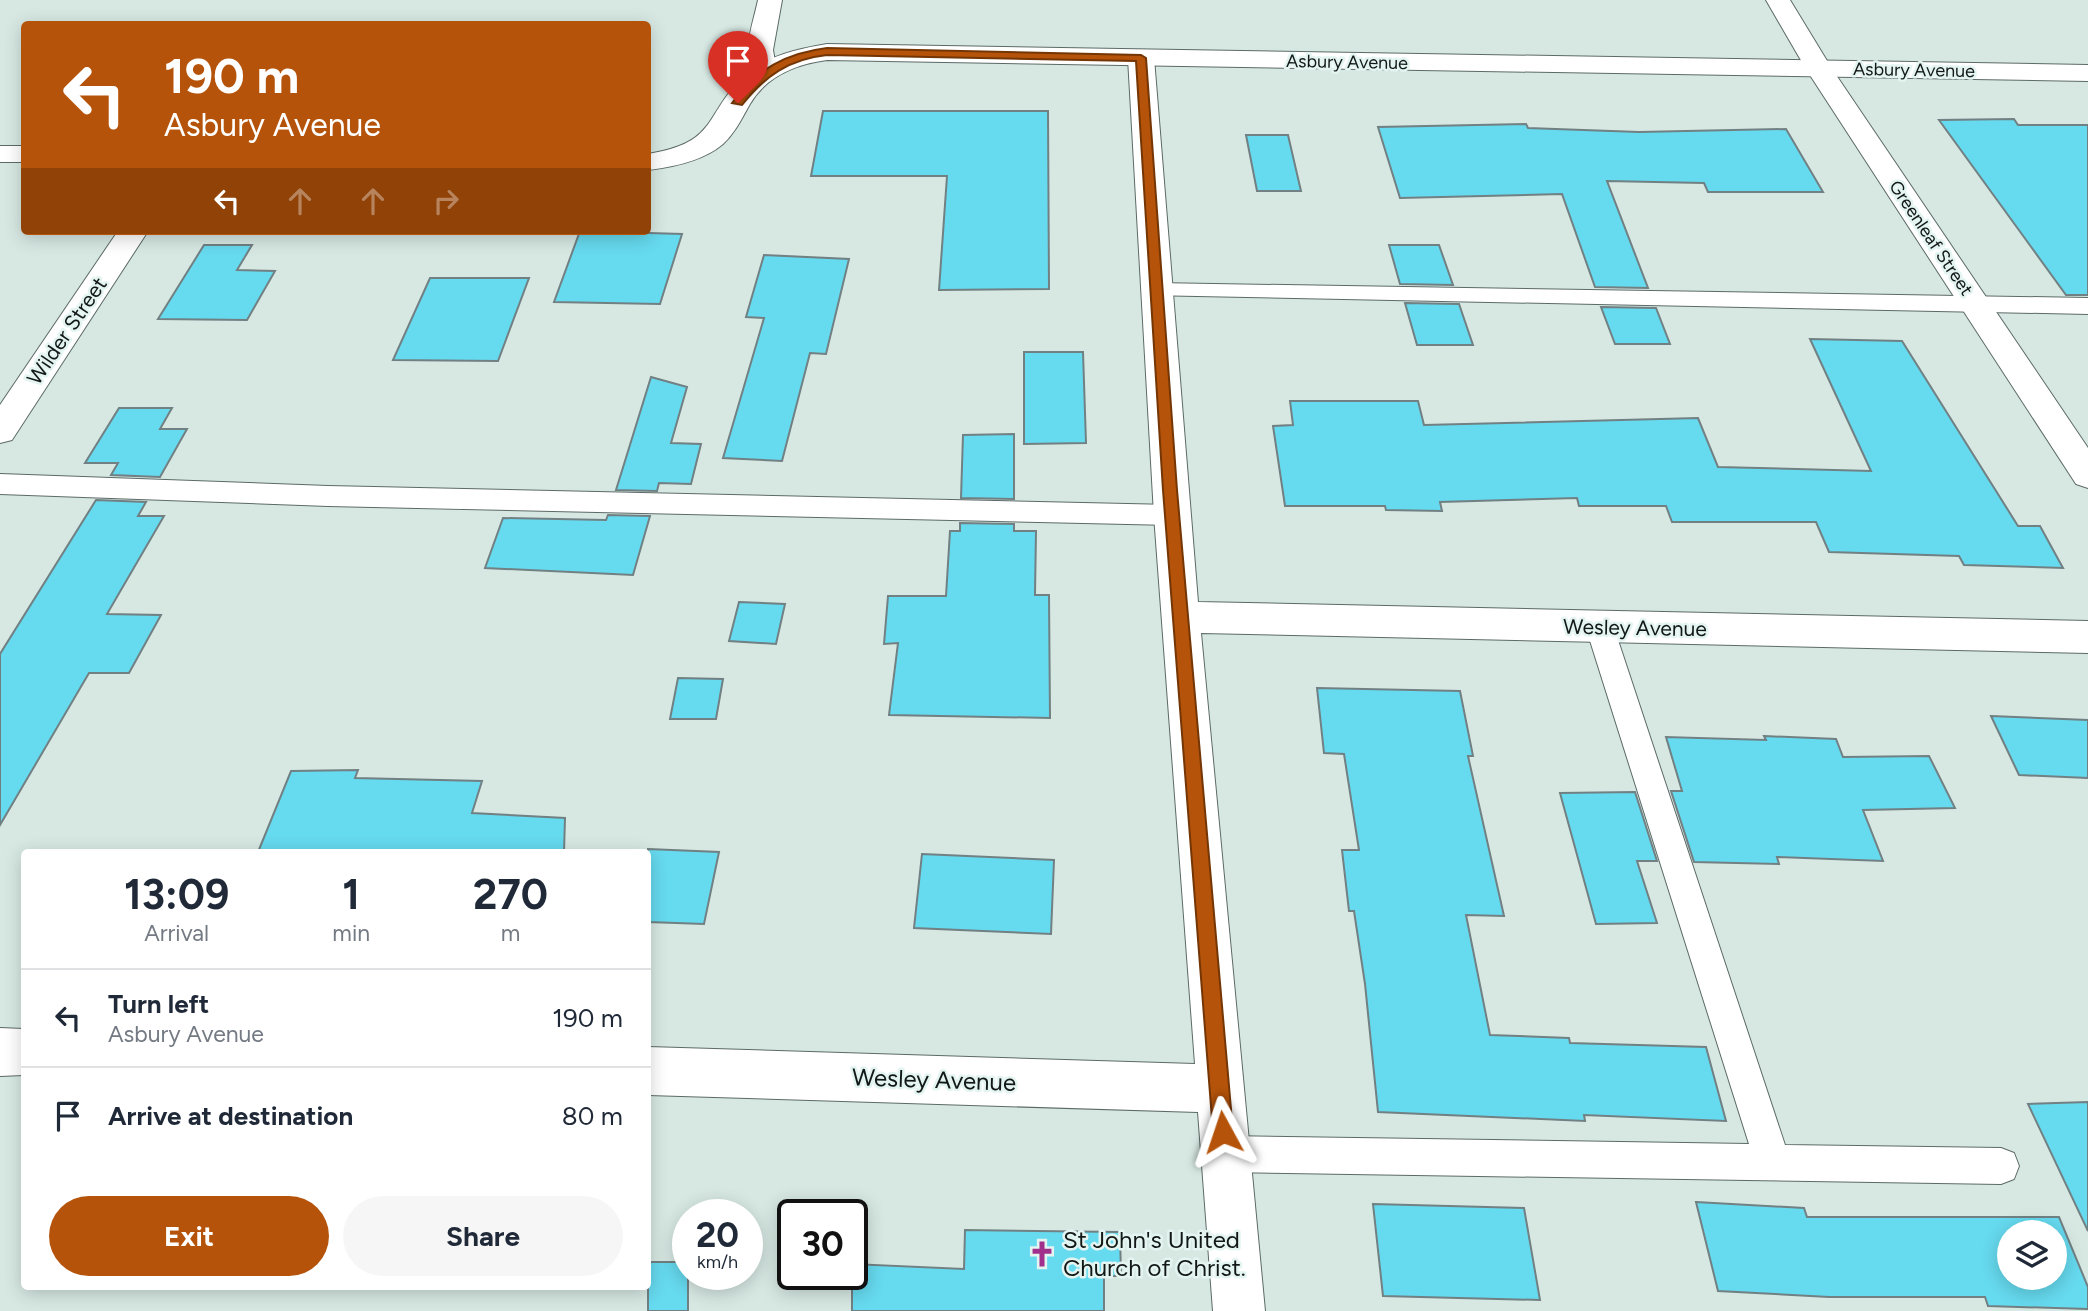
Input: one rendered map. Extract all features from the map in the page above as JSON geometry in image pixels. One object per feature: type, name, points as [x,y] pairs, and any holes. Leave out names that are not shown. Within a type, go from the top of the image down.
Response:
[{"type":"street","points":[[764,73],[760,50],[770,0]]},
{"type":"street","name":"Greenleaf Street","points":[[1778,0],[1819,69],[2088,475]]},
{"type":"street","name":"Asbury Avenue","points":[[651,161],[679,156],[712,140],[746,92],[764,73],[793,58],[827,52],[2088,73]]},
{"type":"street","points":[[1141,58],[1172,515],[1240,1311]]},
{"type":"street","points":[[0,154],[21,154]]},
{"type":"street","name":"Wilder Street","points":[[0,431],[130,235]]},
{"type":"street","name":"Wesley Avenue","points":[[1182,617],[1600,628],[2088,636]]},
{"type":"street","points":[[0,1052],[21,1052]]},
{"type":"street","name":"Wesley Avenue","points":[[651,1071],[1220,1089]]},
{"type":"lane","points":[[1155,290],[2088,306]]},
{"type":"lane","points":[[0,484],[314,496],[1172,515]]},
{"type":"lane","points":[[1600,628],[1773,1163]]},
{"type":"lane","points":[[1225,1154],[2001,1166]]},
{"type":"building","points":[[823,111],[1048,111],[1049,289],[939,290],[947,176],[811,176]]},
{"type":"building","points":[[2014,119],[2018,125],[2088,125],[2088,295],[2066,295],[1939,120]]},
{"type":"building","points":[[1526,124],[1528,128],[1639,132],[1786,129],[1823,192],[1708,192],[1704,183],[1607,181],[1648,288],[1595,287],[1562,194],[1400,198],[1378,127]]},
{"type":"building","points":[[1246,135],[1288,135],[1301,191],[1257,191]]},
{"type":"building","points":[[682,234],[660,304],[554,302],[579,235]]},
{"type":"building","points":[[204,245],[252,245],[237,270],[275,271],[247,320],[158,319]]},
{"type":"building","points":[[1389,245],[1439,245],[1453,285],[1400,284]]},
{"type":"building","points":[[764,255],[849,259],[826,354],[810,353],[782,461],[723,458],[764,318],[746,317]]},
{"type":"building","points":[[430,278],[529,278],[498,361],[393,360]]},
{"type":"building","points":[[1405,303],[1459,304],[1473,345],[1417,345]]},
{"type":"building","points":[[1601,307],[1656,308],[1670,344],[1615,344]]},
{"type":"building","points":[[1810,339],[1902,341],[2018,526],[2040,526],[2063,568],[1964,565],[1959,556],[1829,552],[1816,522],[1672,522],[1666,506],[1579,506],[1577,498],[1440,502],[1442,511],[1386,510],[1385,506],[1285,506],[1273,426],[1293,425],[1290,401],[1418,401],[1424,425],[1698,418],[1718,467],[1871,471]]},
{"type":"building","points":[[1024,352],[1083,352],[1086,443],[1024,444]]},
{"type":"building","points":[[651,377],[687,387],[671,443],[701,444],[691,484],[659,483],[657,491],[616,490]]},
{"type":"building","points":[[119,408],[172,408],[160,429],[187,429],[160,477],[111,475],[118,463],[85,463]]},
{"type":"building","points":[[1014,434],[1014,499],[961,498],[963,435]]},
{"type":"building","points":[[96,500],[146,502],[138,516],[164,516],[107,614],[161,615],[129,673],[89,673],[0,825],[0,654]]},
{"type":"building","points":[[608,515],[650,516],[633,575],[485,568],[503,518],[606,520]]},
{"type":"building","points":[[960,523],[1014,524],[1014,531],[1036,531],[1035,595],[1049,595],[1050,718],[889,715],[898,643],[884,644],[888,596],[946,596],[950,531],[960,531]]},
{"type":"building","points":[[739,602],[785,604],[776,644],[729,641]]},
{"type":"building","points":[[678,678],[723,679],[716,719],[670,719]]},
{"type":"building","points":[[1317,688],[1460,691],[1473,756],[1468,756],[1504,916],[1466,915],[1490,1035],[1569,1038],[1570,1043],[1706,1047],[1726,1121],[1584,1115],[1585,1121],[1378,1112],[1365,984],[1354,911],[1349,911],[1342,850],[1359,850],[1344,754],[1324,753]]},
{"type":"building","points":[[1991,716],[2088,720],[2088,778],[2019,775]]},
{"type":"building","points":[[1764,736],[1836,739],[1843,757],[1929,756],[1955,808],[1863,810],[1883,861],[1777,857],[1779,864],[1694,862],[1671,791],[1682,791],[1666,737],[1766,740]]},
{"type":"building","points":[[358,770],[355,778],[482,781],[472,813],[565,818],[564,849],[259,849],[291,771]]},
{"type":"building","points":[[1635,792],[1657,861],[1637,861],[1657,923],[1596,924],[1560,793]]},
{"type":"building","points":[[651,849],[719,852],[704,924],[651,922]]},
{"type":"building","points":[[922,854],[1054,860],[1051,934],[914,928]]},
{"type":"building","points":[[2088,1102],[2088,1231],[2028,1104]]},
{"type":"building","points":[[1696,1202],[1804,1208],[1807,1217],[2059,1217],[2060,1220],[1997,1220],[1997,1290],[2067,1290],[2067,1236],[2088,1287],[2088,1309],[1988,1306],[1985,1297],[1829,1297],[1718,1291]]},
{"type":"building","points":[[1373,1204],[1524,1208],[1540,1300],[1383,1296]]},
{"type":"building","name":"St John's United Church of Christ.","points":[[965,1230],[1120,1232],[1121,1276],[1104,1276],[1104,1311],[852,1311],[852,1290],[868,1290],[868,1265],[964,1269]]},
{"type":"building","points":[[651,1262],[672,1262],[672,1290],[688,1290],[688,1311],[648,1311]]},
{"type":"place","name":"St John's United Church of Christ.","points":[[1042,1254]]},
{"type":"route","points":[[738,103],[764,73],[781,63],[807,54],[827,52],[1141,58],[1170,490],[1223,1132]]}]
